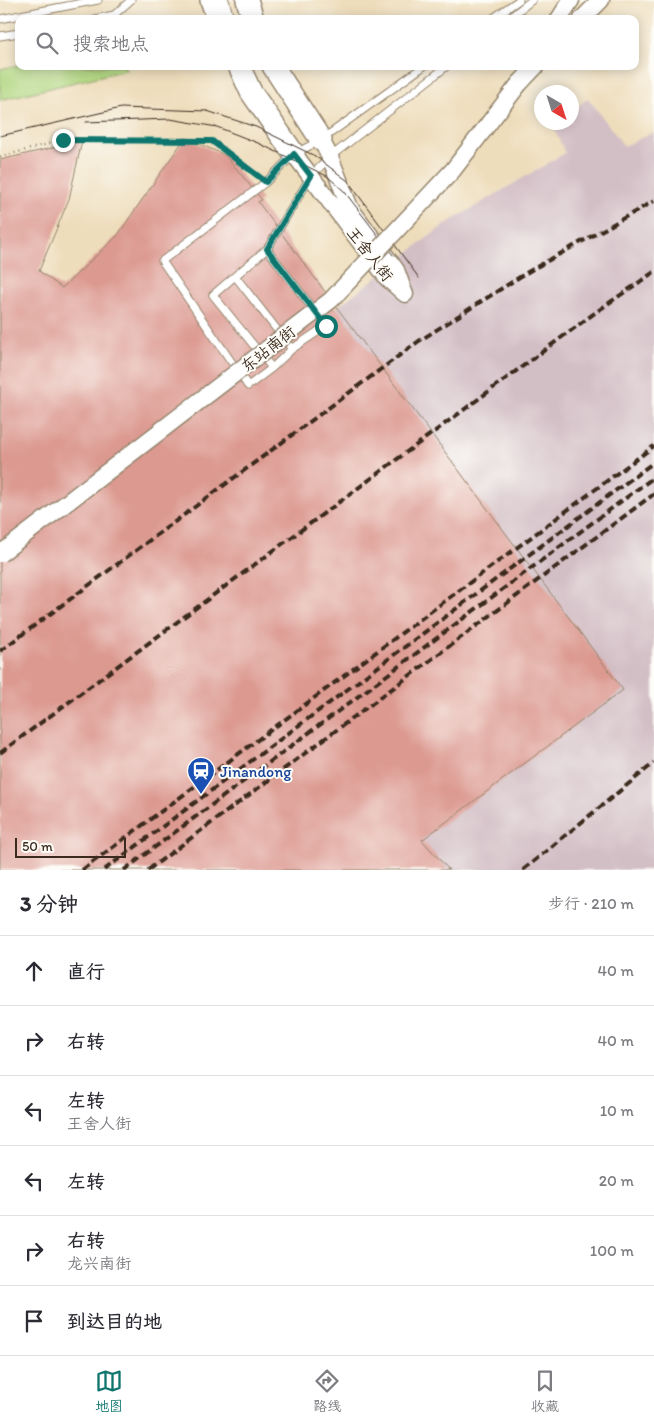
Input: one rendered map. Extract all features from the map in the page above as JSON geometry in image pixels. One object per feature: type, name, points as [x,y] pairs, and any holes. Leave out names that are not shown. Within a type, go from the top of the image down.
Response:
[{"type":"main road","points":[[210,0],[216,15]]},
{"type":"main road","points":[[247,0],[252,15]]},
{"type":"main road","name":"王舍人街","points":[[241,70],[252,92],[309,149]]},
{"type":"main road","name":"王舍人街","points":[[275,70],[309,149]]},
{"type":"street","points":[[562,15],[571,0]]},
{"type":"street","points":[[586,15],[601,0]]},
{"type":"street","points":[[519,84],[528,70]]},
{"type":"street","points":[[519,84],[532,70]]},
{"type":"street","name":"东站南街","points":[[0,554],[331,300],[453,170],[519,84]]},
{"type":"street","name":"王舍人街","points":[[309,149],[396,270],[405,294],[388,280],[311,176],[309,149]]},
{"type":"lane","points":[[21,15],[98,0]]},
{"type":"lane","points":[[114,15],[131,0]]},
{"type":"lane","points":[[224,0],[229,15]]},
{"type":"lane","points":[[498,15],[519,0]]},
{"type":"lane","points":[[513,15],[532,0]]},
{"type":"lane","points":[[0,19],[15,16]]},
{"type":"lane","points":[[0,36],[15,34]]},
{"type":"lane","points":[[267,249],[326,326],[292,349],[272,368],[248,386],[162,261],[309,149],[418,70]]},
{"type":"lane","points":[[309,149],[440,70]]},
{"type":"lane","points":[[272,368],[214,295],[267,249],[311,176],[309,149]]},
{"type":"lane","points":[[235,276],[292,349]]},
{"type":"path","points":[[0,157],[63,140],[212,141],[266,182]]},
{"type":"shaded area","points":[[588,98],[624,146],[654,132],[654,870],[0,870],[0,567],[444,225],[565,153],[555,130],[579,130],[579,105]]},
{"type":"green space","points":[[15,66],[15,70],[126,70],[0,100],[0,69]]},
{"type":"building","points":[[185,138],[225,155],[262,200],[258,202],[623,690],[422,840],[449,870],[0,870],[0,160],[82,141],[69,199],[39,271],[62,288],[117,236]]},
{"type":"tram line","points":[[0,136],[121,108],[207,111],[256,127],[315,156],[348,181],[419,278]]},
{"type":"tram line","points":[[86,122],[170,119],[217,127],[258,143],[327,176],[344,191],[393,255]]},
{"type":"railway","points":[[0,651],[419,341],[526,273],[654,201]]},
{"type":"railway","points":[[0,753],[596,312],[654,272]]},
{"type":"railway","points":[[82,870],[654,446]]},
{"type":"railway","points":[[104,870],[654,462]]},
{"type":"railway","points":[[124,870],[654,477]]},
{"type":"railway","points":[[148,870],[654,494]]},
{"type":"railway","points":[[523,870],[654,763]]},
{"type":"place","name":"Jinandong","points":[[201,795]]},
{"type":"route","points":[[63,140],[212,141],[266,182],[294,154],[311,176],[267,249],[326,326]]}]
